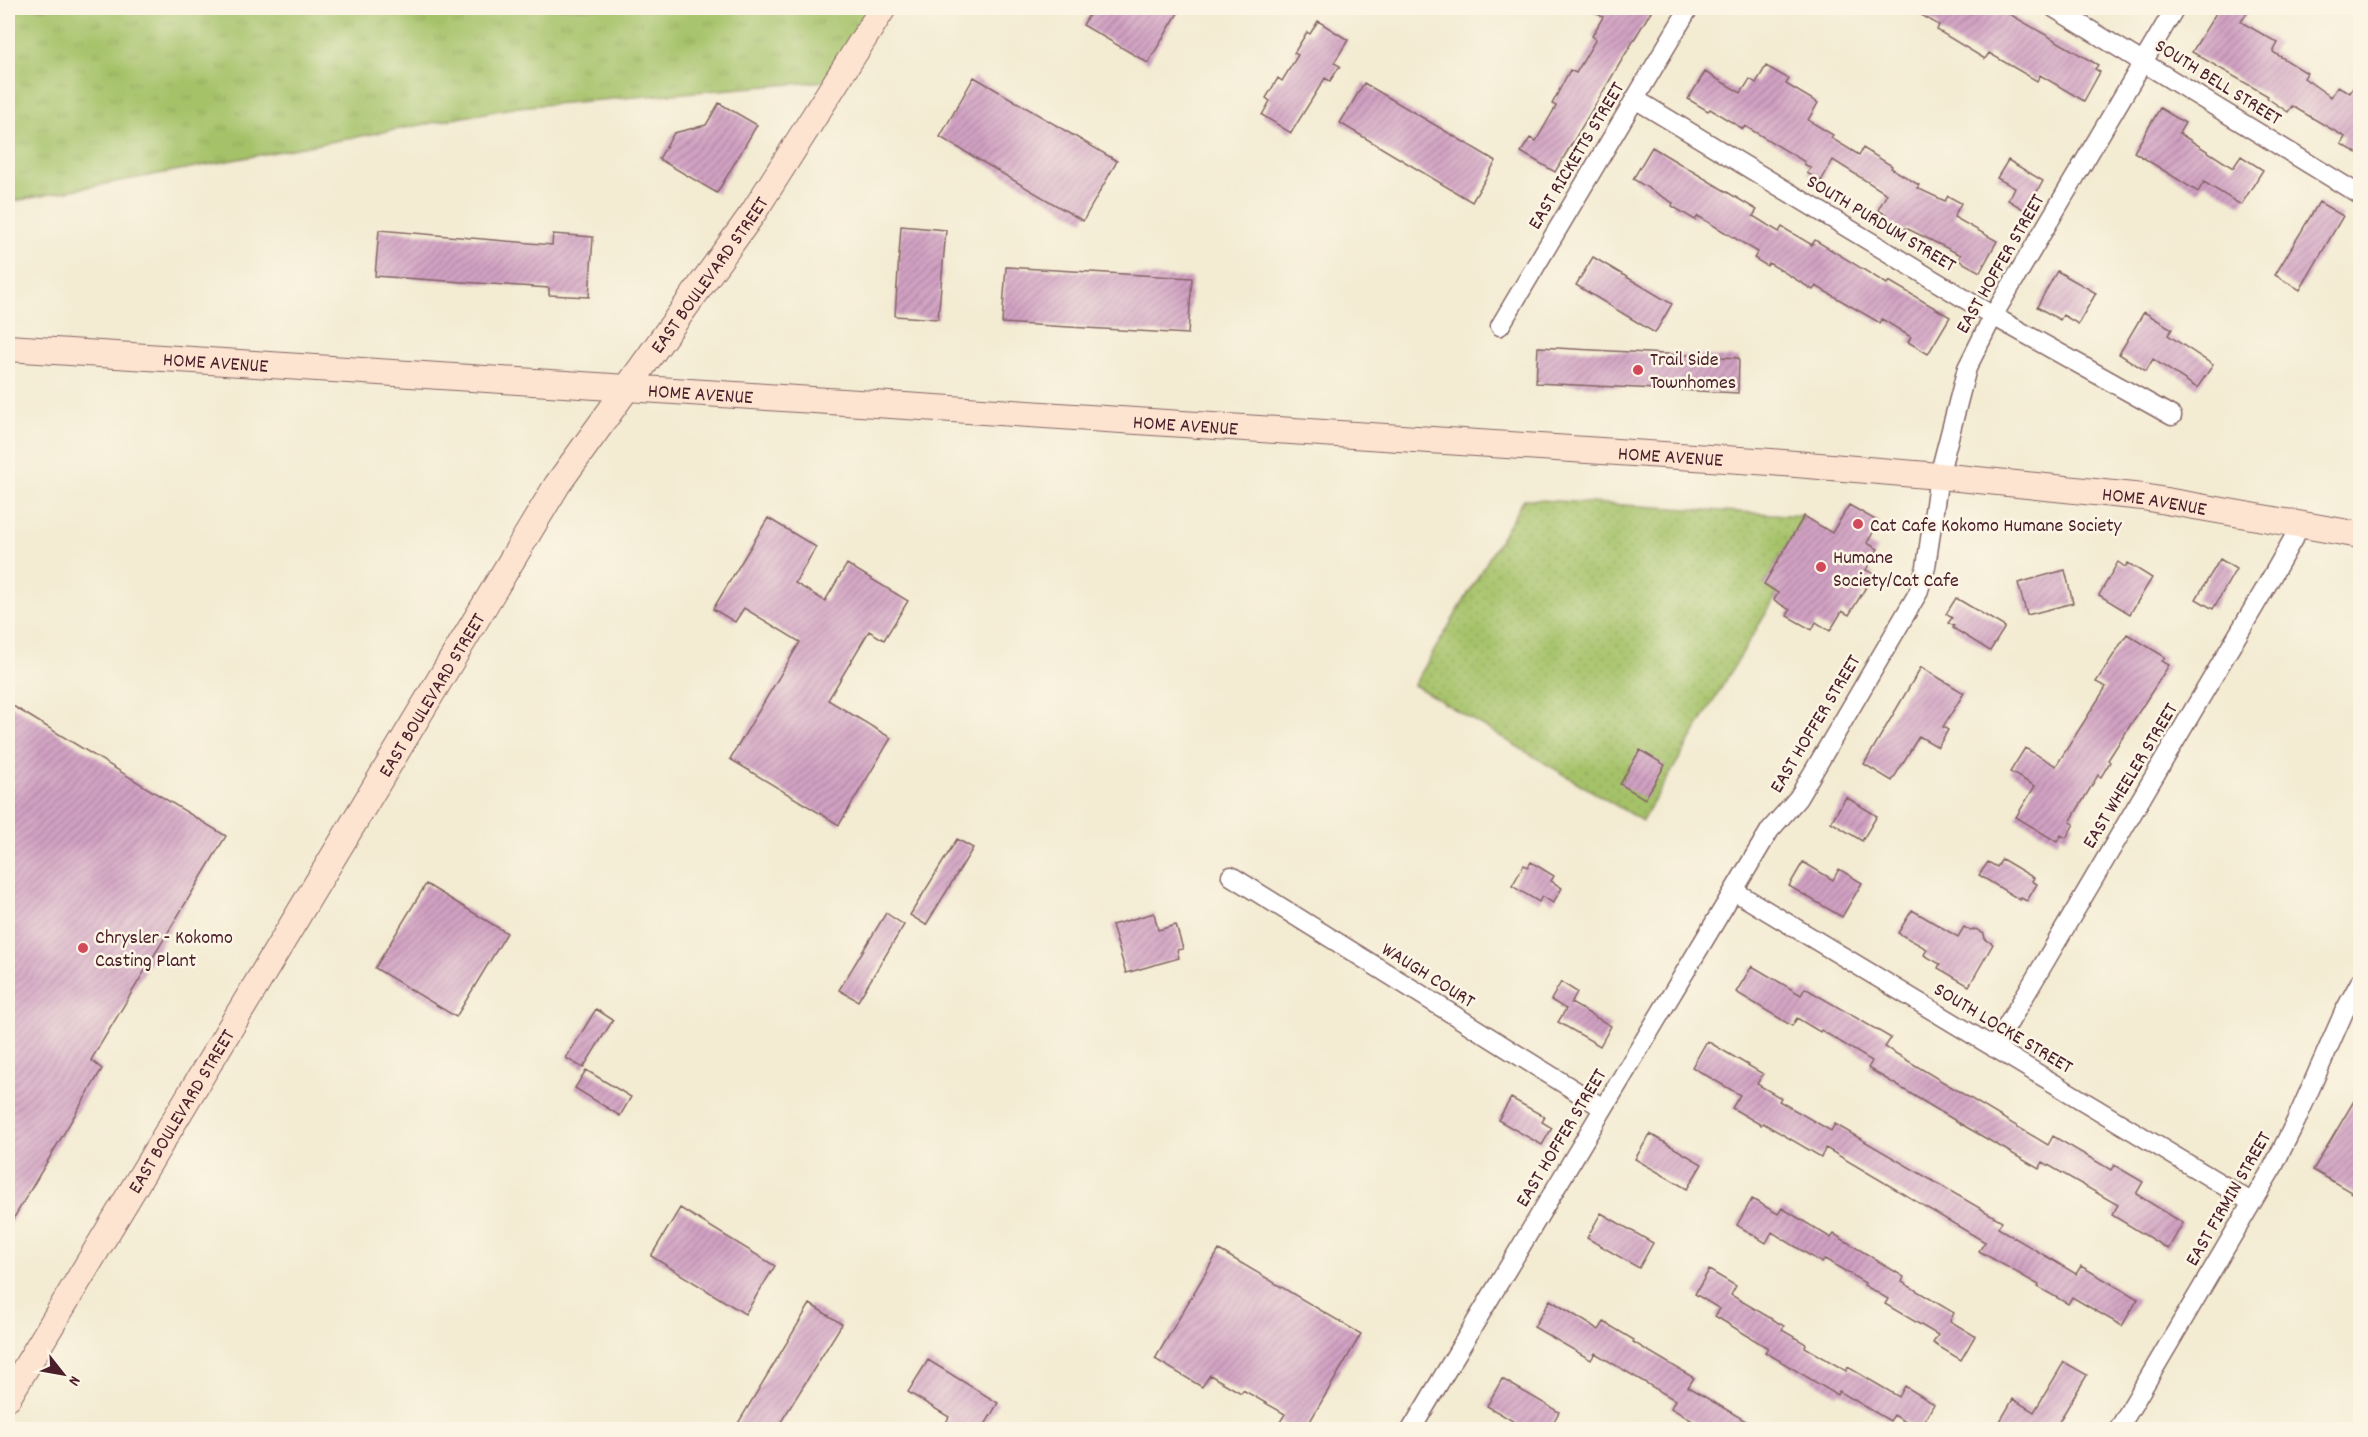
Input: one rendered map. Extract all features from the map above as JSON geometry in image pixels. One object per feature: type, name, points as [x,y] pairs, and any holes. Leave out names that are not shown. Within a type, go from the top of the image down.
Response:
[{"type":"main road","name":"EAST BOULEVARD STREET","points":[[8,1397],[557,485],[753,213],[883,8]]},
{"type":"main road","name":"HOME AVENUE","points":[[8,348],[1771,462],[2143,497],[2361,535]]},
{"type":"street","name":"EAST RICKETTS STREET","points":[[1500,326],[1689,8]]},
{"type":"street","name":"SOUTH BELL STREET","points":[[2054,8],[2361,195]]},
{"type":"street","name":"EAST HOFFER STREET","points":[[1420,1427],[1604,1108],[1770,830],[1797,798],[1918,593],[1926,567],[1939,476],[1967,368],[1993,316],[2175,8]]},
{"type":"street","name":"SOUTH PURDUM STREET","points":[[1635,99],[1993,316],[2172,416]]},
{"type":"street","name":"EAST WHEELER STREET","points":[[1994,1048],[2264,592],[2301,525]]},
{"type":"street","name":"WAUGH COURT","points":[[1231,876],[1604,1108]]},
{"type":"street","name":"SOUTH LOCKE STREET","points":[[1734,891],[2251,1202]]},
{"type":"street","name":"EAST FIRMIN STREET","points":[[2118,1430],[2273,1167],[2344,1012],[2361,982]]},
{"type":"green space","points":[[8,8],[883,8],[839,80],[517,107],[8,202]]},
{"type":"green space","points":[[1524,499],[1804,516],[1764,584],[1778,593],[1642,821],[1414,685]]},
{"type":"building","points":[[1093,8],[1181,8],[1148,63],[1083,25]]},
{"type":"building","points":[[1587,8],[1653,8],[1555,172],[1521,152],[1530,138],[1536,141],[1556,106],[1552,104],[1570,70],[1576,73],[1596,39],[1592,36],[1603,17]]},
{"type":"building","points":[[1909,8],[1999,8],[2098,65],[2095,69],[2100,72],[2084,101],[2040,75],[2037,81],[1989,53],[1985,59],[1937,30],[1939,25]]},
{"type":"building","points":[[2219,8],[2250,8],[2241,22],[2278,43],[2273,52],[2307,73],[2304,78],[2331,97],[2338,86],[2350,93],[2361,75],[2361,155],[2341,144],[2345,137],[2292,106],[2288,112],[2267,98],[2268,96],[2192,52]]},
{"type":"building","points":[[1318,21],[1348,40],[1334,63],[1340,66],[1330,81],[1325,78],[1291,133],[1262,115],[1270,101],[1266,98],[1278,78],[1282,81],[1298,55],[1294,53],[1307,32],[1310,34]]},
{"type":"building","points":[[1766,66],[1789,79],[1786,84],[1818,103],[1808,120],[1833,135],[1831,138],[1859,155],[1863,148],[1919,185],[1917,188],[1945,201],[1948,196],[1961,203],[1954,217],[1997,241],[1980,272],[1958,260],[1961,255],[1906,228],[1904,231],[1884,219],[1887,215],[1878,210],[1887,194],[1833,160],[1821,181],[1807,173],[1811,168],[1804,164],[1805,162],[1745,126],[1743,129],[1688,99],[1705,72],[1741,93],[1750,79],[1756,83]]},
{"type":"building","points":[[974,77],[1117,161],[1083,221],[940,137]]},
{"type":"building","points":[[1364,83],[1496,161],[1472,202],[1340,123]]},
{"type":"building","points":[[719,103],[757,125],[717,193],[659,159],[674,133],[706,125]]},
{"type":"building","points":[[2160,108],[2185,123],[2179,133],[2233,168],[2241,156],[2263,170],[2241,205],[2204,182],[2198,192],[2134,152]]},
{"type":"building","points":[[1652,147],[1757,210],[1753,216],[1779,232],[1782,227],[1812,245],[1815,240],[1887,284],[1889,281],[1950,317],[1928,354],[1908,342],[1911,337],[1882,319],[1880,323],[1816,286],[1813,290],[1769,263],[1767,266],[1754,258],[1758,252],[1698,216],[1695,220],[1672,206],[1673,203],[1633,179]]},
{"type":"building","points":[[2008,160],[2043,181],[2026,211],[2008,200],[2015,188],[1997,178]]},
{"type":"building","points":[[2319,202],[2343,216],[2300,290],[2275,275]]},
{"type":"building","points":[[901,226],[946,230],[938,319],[895,316]]},
{"type":"building","points":[[379,230],[552,245],[553,234],[593,237],[589,297],[549,295],[549,288],[375,276]]},
{"type":"building","points":[[1593,257],[1672,304],[1655,333],[1576,285]]},
{"type":"building","points":[[1006,267],[1192,278],[1188,334],[1002,323]]},
{"type":"building","points":[[2057,271],[2096,293],[2078,324],[2063,315],[2060,320],[2037,307]]},
{"type":"building","points":[[2144,312],[2172,329],[2168,335],[2213,365],[2197,388],[2153,359],[2146,371],[2119,354]]},
{"type":"building","name":"Trail Side Townhomes","points":[[1538,347],[1739,358],[1738,393],[1536,383]]},
{"type":"building","name":"Humane Society/Cat Cafe","points":[[1849,505],[1879,522],[1867,543],[1878,549],[1866,570],[1874,574],[1849,615],[1842,611],[1830,631],[1816,622],[1812,630],[1787,616],[1790,610],[1774,600],[1778,593],[1764,584],[1804,516],[1832,533]]},
{"type":"building","points":[[768,518],[816,547],[795,583],[825,601],[847,564],[908,601],[884,640],[869,631],[828,700],[891,738],[839,825],[730,759],[800,642],[744,608],[735,622],[713,609]]},
{"type":"building","points":[[2220,559],[2236,569],[2213,609],[2196,599]]},
{"type":"building","points":[[2118,562],[2125,567],[2128,563],[2152,578],[2130,614],[2099,595]]},
{"type":"building","points":[[2065,570],[2073,603],[2027,615],[2018,583]]},
{"type":"building","points":[[1956,598],[2005,627],[1990,651],[1948,623],[1952,618],[1946,614]]},
{"type":"building","points":[[2127,634],[2165,657],[2162,661],[2169,665],[2108,760],[2110,762],[2101,777],[2098,775],[2070,822],[2074,824],[2066,838],[2061,835],[2057,842],[2016,817],[2035,786],[2010,772],[2025,748],[2056,766],[2106,687],[2096,682]]},
{"type":"building","points":[[1921,667],[1964,693],[1943,727],[1948,730],[1938,747],[1919,736],[1892,781],[1864,764]]},
{"type":"building","name":"Chrysler - Kokomo Casting Plant","points":[[8,703],[226,836],[91,1060],[102,1069],[8,1228]]},
{"type":"building","points":[[1640,750],[1665,765],[1645,799],[1620,784]]},
{"type":"building","points":[[1846,797],[1877,816],[1862,841],[1831,822]]},
{"type":"building","points":[[957,839],[973,848],[926,925],[910,915]]},
{"type":"building","points":[[2002,859],[2034,878],[2032,881],[2037,884],[2027,901],[2021,898],[2020,900],[1979,875],[1988,862],[1997,867]]},
{"type":"building","points":[[1531,862],[1554,876],[1551,881],[1562,888],[1553,903],[1542,896],[1539,902],[1512,886],[1524,865],[1528,867]]},
{"type":"building","points":[[1803,862],[1833,880],[1839,869],[1862,883],[1842,917],[1789,886]]},
{"type":"building","points":[[426,884],[507,933],[456,1017],[375,968]]},
{"type":"building","points":[[1912,910],[1958,937],[1964,927],[1971,931],[1976,929],[1993,944],[1969,986],[1938,968],[1940,964],[1924,955],[1927,949],[1898,933]]},
{"type":"building","points":[[886,913],[904,925],[858,1001],[839,990]]},
{"type":"building","points":[[1154,913],[1158,930],[1176,925],[1183,949],[1177,950],[1179,958],[1126,973],[1112,925]]},
{"type":"building","points":[[1752,966],[1801,995],[1805,988],[1891,1038],[1885,1047],[2048,1145],[2053,1136],[2111,1170],[2114,1165],[2143,1182],[2136,1194],[2183,1223],[2168,1249],[2112,1215],[2118,1205],[2043,1162],[2039,1169],[1961,1124],[1868,1068],[1872,1061],[1821,1030],[1820,1032],[1797,1018],[1792,1026],[1736,992]]},
{"type":"building","points":[[1561,982],[1577,992],[1571,1003],[1611,1026],[1600,1046],[1558,1022],[1566,1009],[1551,1000]]},
{"type":"building","points":[[596,1009],[613,1020],[583,1068],[566,1058]]},
{"type":"building","points":[[1707,1041],[1763,1074],[1757,1084],[1781,1098],[1779,1101],[1831,1131],[1835,1124],[2002,1221],[1998,1228],[2076,1274],[2081,1266],[2138,1299],[2122,1326],[2072,1297],[2068,1304],[2038,1287],[2039,1285],[1979,1251],[1985,1242],[1826,1148],[1821,1157],[1763,1123],[1761,1125],[1732,1108],[1740,1095],[1692,1067]]},
{"type":"building","points":[[586,1070],[631,1097],[620,1116],[575,1088]]},
{"type":"building","points":[[2361,1089],[2361,1198],[2313,1170]]},
{"type":"building","points":[[1511,1098],[1545,1117],[1542,1122],[1552,1128],[1542,1145],[1498,1120]]},
{"type":"building","points":[[1650,1134],[1702,1164],[1687,1189],[1635,1159]]},
{"type":"building","points":[[1752,1199],[1778,1214],[1782,1208],[1831,1238],[1834,1234],[1904,1277],[1902,1282],[1954,1313],[1950,1321],[1975,1336],[1961,1360],[1933,1343],[1938,1335],[1885,1304],[1888,1299],[1864,1285],[1865,1283],[1825,1259],[1822,1263],[1772,1232],[1766,1243],[1737,1225]]},
{"type":"building","points":[[680,1208],[775,1266],[745,1314],[651,1256]]},
{"type":"building","points":[[1601,1213],[1653,1243],[1639,1268],[1587,1238]]},
{"type":"building","points":[[1219,1250],[1361,1334],[1305,1430],[1293,1430],[1280,1422],[1285,1414],[1243,1390],[1241,1393],[1210,1375],[1202,1387],[1155,1359]]},
{"type":"building","points":[[1709,1270],[1736,1286],[1731,1295],[1784,1326],[1782,1330],[1806,1344],[1805,1347],[1846,1371],[1848,1367],[1899,1397],[1905,1386],[1934,1404],[1919,1430],[1894,1415],[1890,1421],[1839,1391],[1837,1395],[1765,1352],[1768,1348],[1715,1316],[1720,1309],[1695,1294]]},
{"type":"building","points":[[1550,1300],[1599,1330],[1604,1322],[1634,1340],[1633,1342],[1694,1378],[1688,1387],[1761,1430],[1707,1430],[1671,1408],[1675,1400],[1595,1353],[1591,1360],[1534,1327]]},
{"type":"building","points":[[810,1304],[842,1324],[776,1430],[734,1430]]},
{"type":"building","points":[[928,1360],[998,1403],[982,1430],[942,1430],[949,1417],[908,1392]]},
{"type":"building","points":[[2064,1362],[2087,1375],[2054,1430],[1995,1430],[2013,1399],[2034,1412]]},
{"type":"building","points":[[1502,1379],[1559,1412],[1549,1430],[1528,1430],[1487,1406]]},
{"type":"place","name":"Trail Side Townhomes","points":[[1638,370]]},
{"type":"place","name":"Cat Cafe Kokomo Humane Society","points":[[1858,524]]},
{"type":"place","name":"Humane Society/Cat Cafe","points":[[1821,567]]},
{"type":"place","name":"Chrysler - Kokomo Casting Plant","points":[[83,948]]}]
